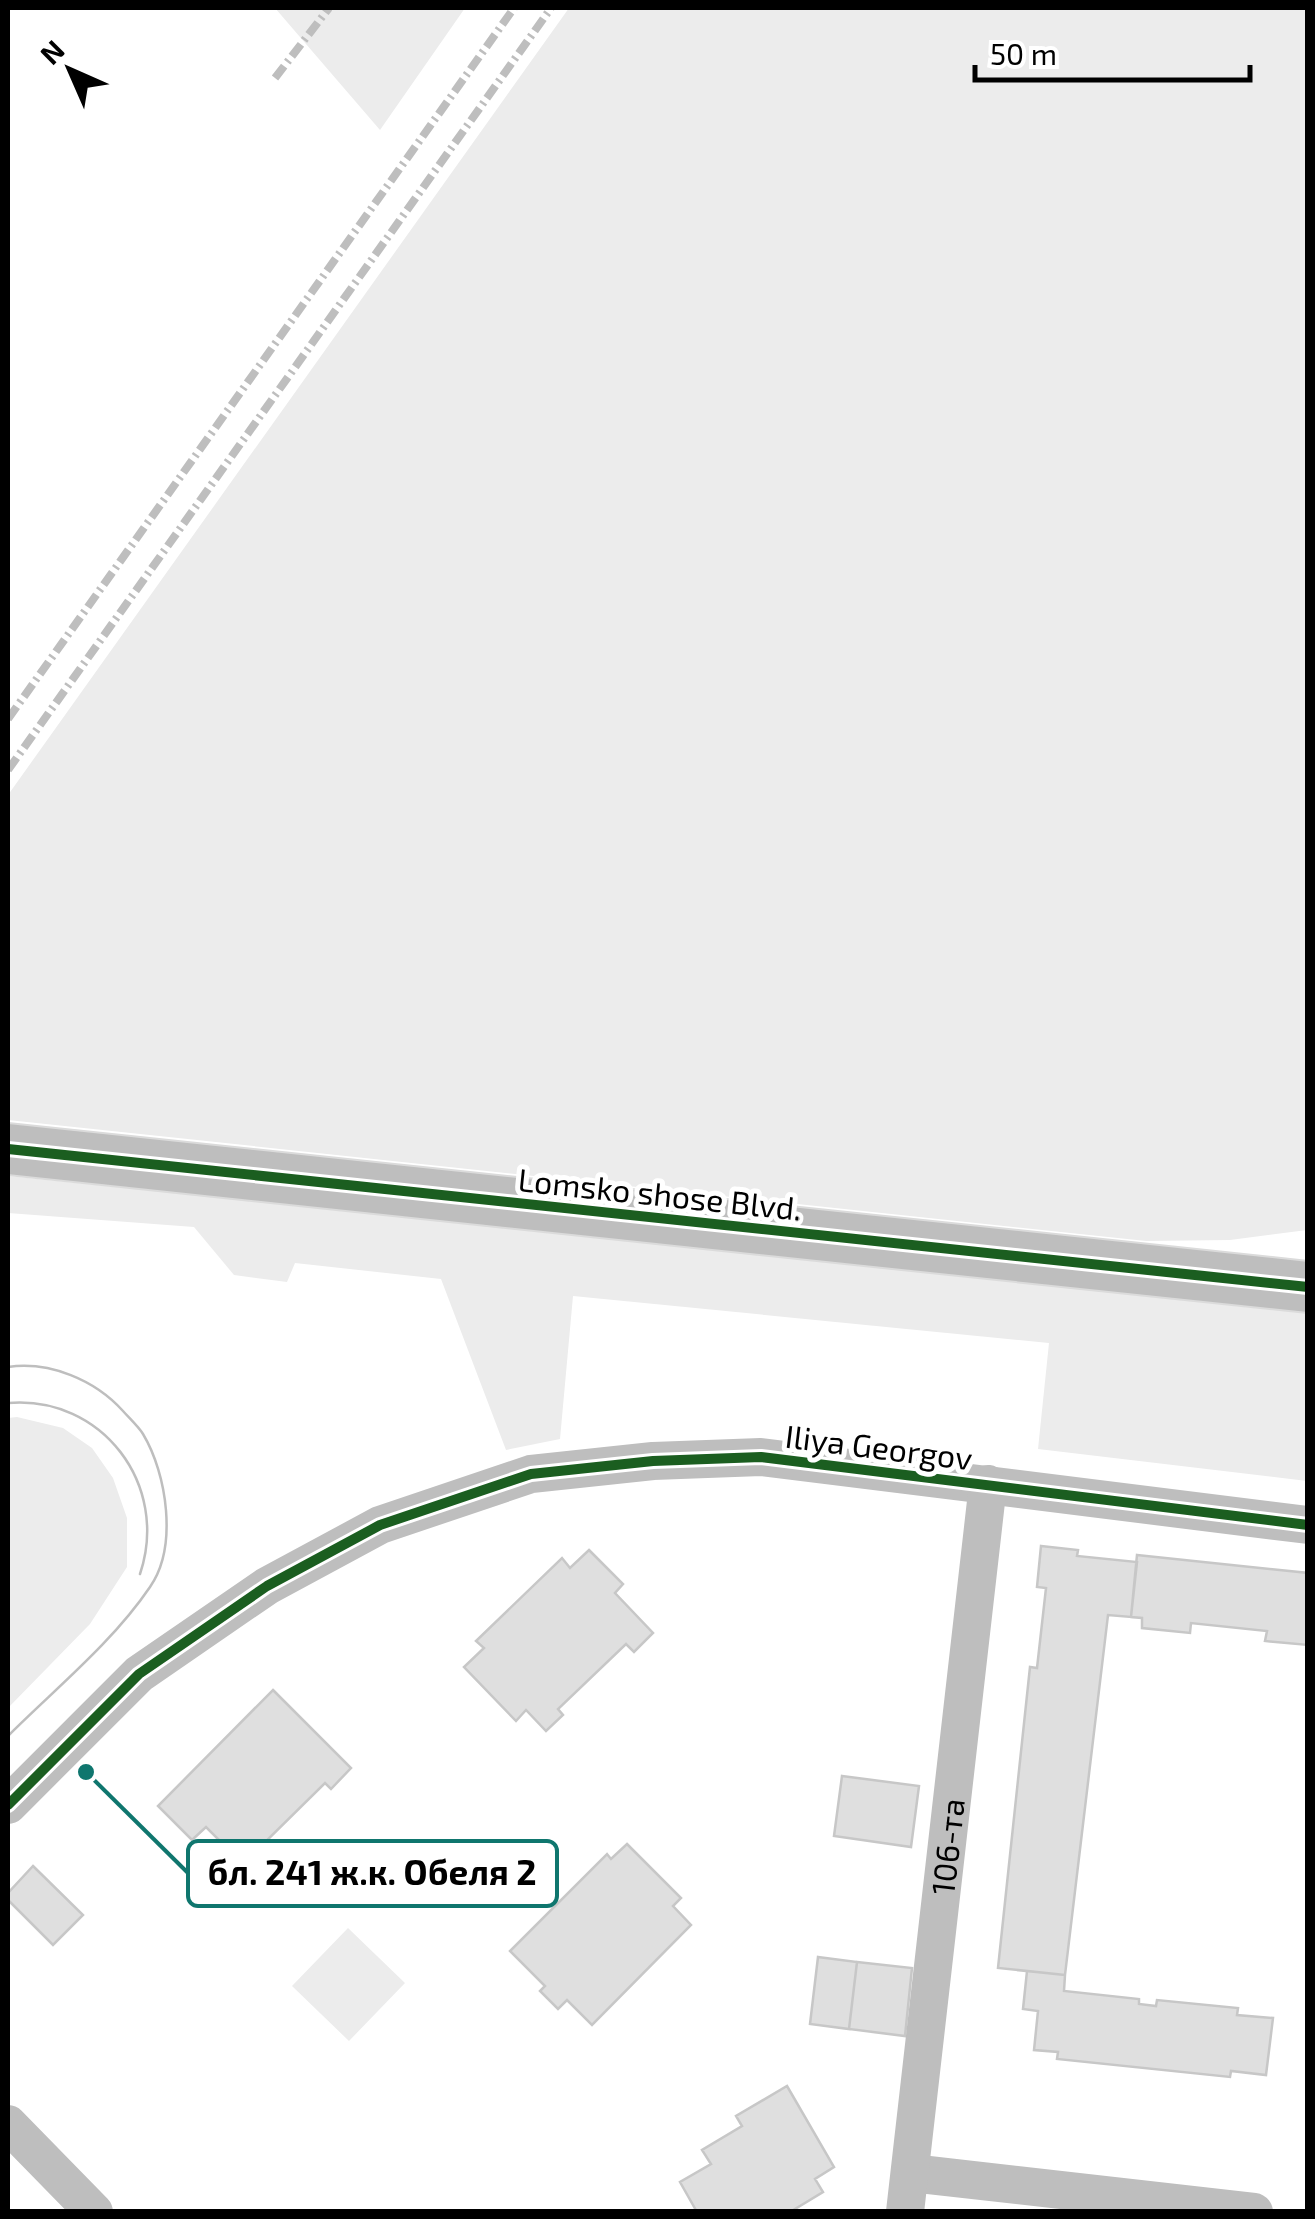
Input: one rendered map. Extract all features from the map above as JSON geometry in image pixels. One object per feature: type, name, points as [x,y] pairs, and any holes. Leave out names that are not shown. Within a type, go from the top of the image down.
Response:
[{"type":"main road","name":"Lomsko shose Blvd.","points":[[8,1149],[1308,1287]]},
{"type":"main road","name":"Lomsko shose Blvd.","points":[[1145,1270],[1308,1253]]},
{"type":"street","name":"Iliya Georgov","points":[[8,1805],[139,1674],[267,1586],[380,1524],[532,1474],[653,1460],[761,1457],[1308,1525]]},
{"type":"street","name":"106-та","points":[[906,2212],[988,1484]]},
{"type":"street","points":[[8,2124],[94,2212]]},
{"type":"street","points":[[911,2172],[1254,2212]]},
{"type":"shaded area","points":[[275,8],[465,8],[380,130]]},
{"type":"shaded area","points":[[569,8],[1307,8],[1307,1230],[1230,1240],[1146,1241],[8,1120],[8,795]]},
{"type":"shaded area","points":[[8,1176],[1307,1308],[1307,1481],[1038,1449],[1049,1343],[573,1296],[560,1439],[506,1450],[441,1279],[295,1263],[287,1282],[234,1275],[194,1227],[8,1213]]},
{"type":"shaded area","points":[[8,1418],[63,1428],[92,1448],[113,1478],[127,1518],[127,1567],[90,1624],[8,1708]]},
{"type":"shaded area","points":[[348,1928],[405,1983],[349,2041],[292,1986]]},
{"type":"building","points":[[1041,1546],[1078,1550],[1077,1556],[1137,1562],[1131,1617],[1108,1615],[1065,1975],[998,1968],[1030,1667],[1037,1668],[1046,1588],[1037,1587]]},
{"type":"building","points":[[589,1550],[623,1584],[615,1593],[653,1633],[634,1652],[626,1644],[558,1709],[563,1715],[546,1731],[526,1710],[516,1721],[464,1667],[484,1648],[476,1641],[562,1558],[570,1568]]},
{"type":"building","points":[[1137,1555],[1308,1573],[1308,1645],[1265,1641],[1267,1631],[1191,1623],[1190,1633],[1142,1628],[1142,1618],[1131,1617]]},
{"type":"building","points":[[273,1690],[351,1768],[331,1789],[325,1783],[258,1849],[263,1855],[248,1869],[206,1827],[192,1840],[158,1806]]},
{"type":"building","points":[[842,1776],[919,1786],[911,1847],[834,1836]]},
{"type":"building","points":[[627,1844],[681,1898],[673,1906],[691,1925],[592,2025],[567,2000],[558,2009],[540,1991],[545,1986],[510,1951],[607,1854],[611,1859]]},
{"type":"building","points":[[33,1866],[83,1915],[53,1945],[8,1900],[8,1893]]},
{"type":"building","points":[[818,1957],[857,1962],[849,2029],[810,2024]]},
{"type":"building","points":[[857,1962],[912,1968],[905,2036],[849,2029]]},
{"type":"building","points":[[1027,1971],[1065,1975],[1064,1991],[1139,1999],[1139,2004],[1156,2006],[1157,2000],[1238,2008],[1237,2015],[1273,2018],[1266,2075],[1231,2071],[1230,2077],[1057,2059],[1058,2052],[1034,2050],[1038,2011],[1023,2009]]},
{"type":"building","points":[[787,2086],[834,2167],[815,2179],[823,2192],[790,2212],[697,2212],[680,2182],[711,2164],[702,2150],[742,2126],[736,2116]]},
{"type":"tram line","points":[[8,1367],[40,1367],[71,1375],[112,1400],[143,1434],[151,1450],[166,1510],[164,1552],[150,1587],[101,1646],[8,1736]]},
{"type":"tram line","points":[[8,1403],[42,1404],[72,1414],[99,1430],[120,1452],[136,1479],[145,1509],[147,1541],[140,1574]]},
{"type":"railway","points":[[275,78],[329,8]]},
{"type":"railway","points":[[8,719],[514,8]]},
{"type":"railway","points":[[8,770],[551,8]]},
{"type":"cycle path","points":[[8,1149],[1308,1287]]},
{"type":"cycle path","points":[[8,1805],[139,1674],[267,1586],[380,1525],[531,1474],[653,1461],[761,1457],[1308,1525]]},
{"type":"place","name":"бл. 241 ж.к. Обеля 2","points":[[86,1772]]}]
